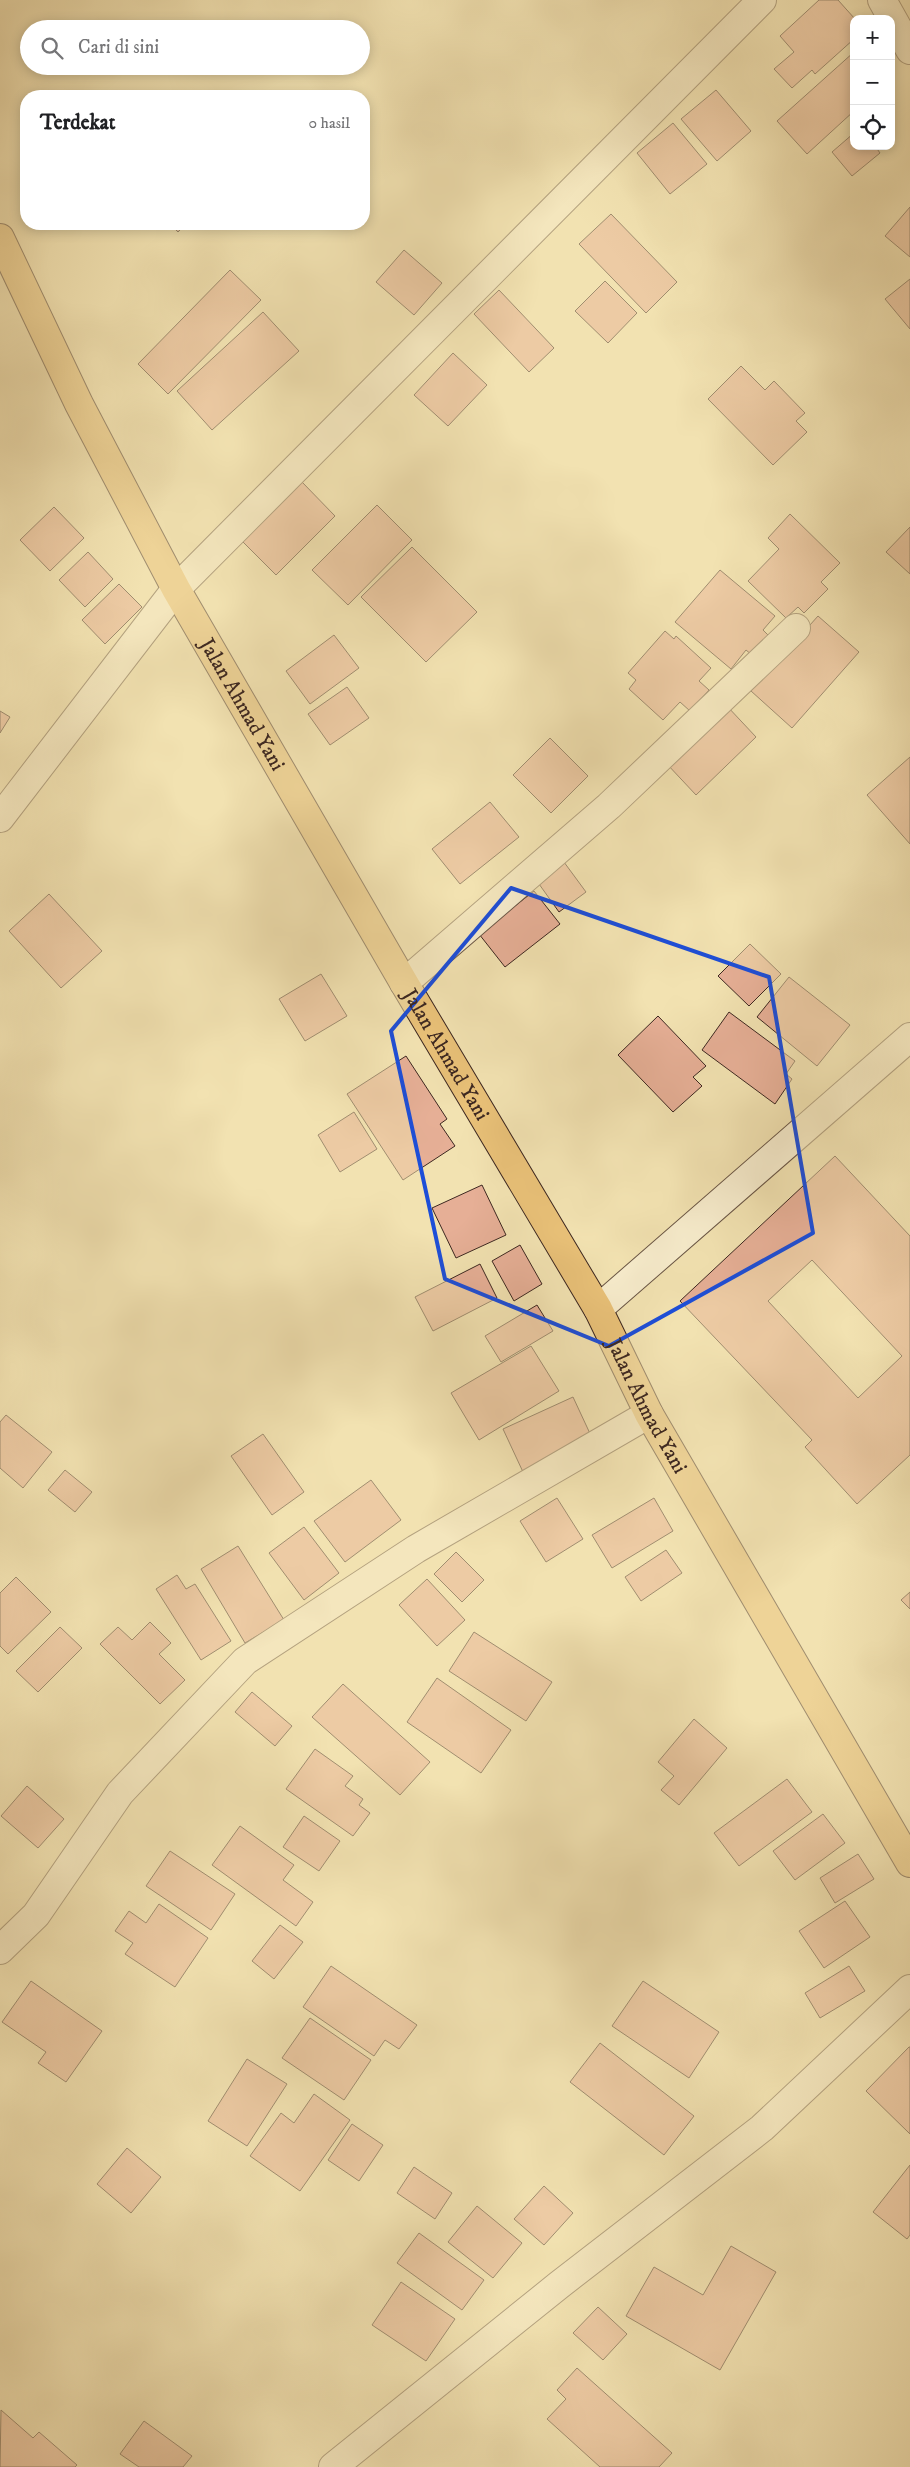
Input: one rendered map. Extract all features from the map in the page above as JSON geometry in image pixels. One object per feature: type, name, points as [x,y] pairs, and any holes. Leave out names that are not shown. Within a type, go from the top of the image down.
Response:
[{"type":"highway","name":"Jalan Ahmad Yani","points":[[0,238],[79,404],[176,589],[404,983],[598,1309],[649,1414],[910,1863]]},
{"type":"street","points":[[0,818],[176,589],[762,0]]},
{"type":"street","points":[[882,0],[910,50]]},
{"type":"street","points":[[404,983],[609,806],[796,628]]},
{"type":"street","points":[[598,1309],[910,1037]]},
{"type":"street","points":[[0,1950],[36,1915],[120,1793],[245,1661],[416,1549],[649,1414]]},
{"type":"street","points":[[333,2467],[551,2291],[762,2128],[910,1989]]},
{"type":"highlighted area","points":[[511,888],[769,977],[813,1233],[609,1346],[445,1279],[391,1031]]},
{"type":"building","points":[[819,0],[838,0],[851,15],[850,43],[815,74],[812,70],[792,88],[774,69],[794,52],[780,36]]},
{"type":"building","points":[[850,56],[850,115],[807,154],[777,121]]},
{"type":"building","points":[[716,90],[751,131],[717,161],[681,119]]},
{"type":"building","points":[[673,123],[707,164],[670,194],[637,153]]},
{"type":"building","points":[[850,136],[850,150],[878,150],[880,153],[852,176],[832,152]]},
{"type":"building","points":[[910,207],[910,257],[885,236]]},
{"type":"building","points":[[611,214],[677,282],[646,313],[579,244]]},
{"type":"building","points":[[404,250],[442,283],[414,315],[376,282]]},
{"type":"building","points":[[230,270],[261,300],[168,394],[138,364]]},
{"type":"building","points":[[910,279],[910,329],[885,299]]},
{"type":"building","points":[[605,281],[637,313],[608,343],[575,311]]},
{"type":"building","points":[[499,290],[554,348],[529,372],[474,314]]},
{"type":"building","points":[[263,312],[299,351],[212,430],[177,391]]},
{"type":"building","points":[[453,353],[487,385],[448,426],[414,395]]},
{"type":"building","points":[[741,366],[765,390],[774,381],[805,413],[796,421],[807,432],[773,465],[708,399]]},
{"type":"building","points":[[302,482],[335,516],[276,575],[242,541]]},
{"type":"building","points":[[377,505],[412,540],[348,605],[312,570]]},
{"type":"building","points":[[54,507],[84,538],[50,571],[20,540]]},
{"type":"building","points":[[790,514],[840,563],[821,582],[828,589],[804,613],[798,607],[786,618],[748,581],[779,549],[768,538]]},
{"type":"building","points":[[910,527],[910,574],[886,552]]},
{"type":"building","points":[[412,547],[477,612],[426,662],[361,597]]},
{"type":"building","points":[[88,552],[113,579],[85,607],[59,580]]},
{"type":"building","points":[[720,570],[775,616],[763,630],[769,636],[752,655],[746,650],[731,669],[675,622]]},
{"type":"building","points":[[119,584],[142,607],[105,644],[82,620]]},
{"type":"building","points":[[818,616],[859,652],[792,728],[751,691]]},
{"type":"building","points":[[665,631],[674,639],[676,636],[711,668],[699,681],[709,690],[690,711],[680,702],[663,720],[629,689],[636,680],[628,673]]},
{"type":"building","points":[[334,635],[359,668],[310,704],[286,671]]},
{"type":"building","points":[[347,687],[369,718],[330,745],[308,714]]},
{"type":"building","points":[[726,705],[756,737],[696,795],[666,763]]},
{"type":"building","points":[[0,711],[10,717],[0,733]]},
{"type":"building","points":[[550,738],[588,776],[551,813],[513,775]]},
{"type":"building","points":[[910,757],[910,844],[867,795]]},
{"type":"building","points":[[490,802],[519,837],[460,884],[432,849]]},
{"type":"building","points":[[561,858],[586,892],[559,912],[534,877]]},
{"type":"building","points":[[534,891],[560,924],[505,967],[479,934]]},
{"type":"building","points":[[49,894],[102,951],[61,988],[9,931]]},
{"type":"building","points":[[750,944],[781,974],[749,1006],[718,976]]},
{"type":"building","points":[[321,974],[347,1016],[305,1041],[279,999]]},
{"type":"building","points":[[789,977],[850,1025],[817,1066],[757,1017]]},
{"type":"building","points":[[729,1012],[795,1061],[786,1074],[792,1079],[775,1104],[702,1050]]},
{"type":"building","points":[[658,1016],[706,1066],[693,1077],[702,1086],[673,1112],[618,1055]]},
{"type":"building","points":[[406,1056],[447,1119],[440,1124],[455,1146],[403,1180],[347,1094]]},
{"type":"building","points":[[354,1112],[377,1149],[340,1172],[318,1135]]},
{"type":"building","points":[[835,1156],[910,1236],[910,1455],[857,1504],[805,1447],[812,1440],[680,1301]],"holes":[[[812,1260],[902,1356],[858,1398],[768,1301]]]},
{"type":"building","points":[[482,1185],[506,1235],[456,1258],[432,1208]]},
{"type":"building","points":[[520,1245],[542,1284],[514,1301],[492,1261]]},
{"type":"building","points":[[480,1264],[497,1298],[433,1331],[415,1297]]},
{"type":"building","points":[[537,1305],[553,1331],[501,1362],[485,1336]]},
{"type":"building","points":[[531,1346],[559,1391],[479,1440],[451,1393]]},
{"type":"building","points":[[573,1397],[593,1440],[523,1472],[503,1429]]},
{"type":"building","points":[[6,1415],[52,1452],[23,1488],[0,1468],[0,1422]]},
{"type":"building","points":[[263,1434],[304,1492],[272,1515],[231,1456]]},
{"type":"building","points":[[65,1470],[92,1492],[75,1512],[48,1490]]},
{"type":"building","points":[[371,1480],[401,1520],[345,1562],[314,1521]]},
{"type":"building","points":[[557,1498],[583,1539],[546,1562],[520,1521]]},
{"type":"building","points":[[654,1498],[673,1531],[612,1568],[592,1535]]},
{"type":"building","points":[[304,1527],[339,1573],[304,1600],[269,1553]]},
{"type":"building","points":[[238,1546],[284,1620],[245,1643],[201,1569]]},
{"type":"building","points":[[666,1550],[682,1573],[641,1601],[625,1577]]},
{"type":"building","points":[[456,1552],[484,1580],[462,1602],[434,1574]]},
{"type":"building","points":[[177,1575],[186,1589],[195,1584],[231,1641],[201,1660],[156,1589]]},
{"type":"building","points":[[16,1577],[51,1612],[8,1654],[0,1646],[0,1593]]},
{"type":"building","points":[[427,1579],[465,1620],[437,1646],[399,1605]]},
{"type":"building","points":[[910,1592],[910,1609],[901,1600]]},
{"type":"building","points":[[150,1622],[171,1643],[159,1654],[185,1680],[160,1704],[100,1644],[118,1627],[132,1640]]},
{"type":"building","points":[[60,1627],[82,1648],[38,1692],[16,1671]]},
{"type":"building","points":[[474,1632],[552,1682],[526,1721],[449,1671]]},
{"type":"building","points":[[437,1678],[511,1730],[481,1773],[407,1722]]},
{"type":"building","points":[[343,1684],[430,1762],[400,1795],[312,1717]]},
{"type":"building","points":[[252,1692],[292,1726],[275,1746],[235,1712]]},
{"type":"building","points":[[694,1719],[727,1748],[679,1805],[661,1790],[674,1776],[658,1762]]},
{"type":"building","points":[[315,1749],[353,1776],[345,1786],[363,1799],[359,1805],[370,1813],[353,1836],[286,1789]]},
{"type":"building","points":[[787,1779],[812,1812],[739,1866],[714,1833]]},
{"type":"building","points":[[27,1786],[64,1819],[38,1848],[1,1816]]},
{"type":"building","points":[[823,1814],[845,1843],[795,1880],[773,1851]]},
{"type":"building","points":[[304,1816],[340,1841],[319,1871],[283,1847]]},
{"type":"building","points":[[240,1826],[294,1865],[283,1880],[313,1902],[296,1926],[212,1865]]},
{"type":"building","points":[[170,1851],[235,1894],[211,1930],[146,1886]]},
{"type":"building","points":[[858,1854],[874,1879],[835,1903],[820,1878]]},
{"type":"building","points":[[845,1901],[870,1937],[824,1968],[799,1931]]},
{"type":"building","points":[[159,1904],[208,1938],[175,1987],[125,1954],[133,1943],[115,1931],[129,1911],[146,1923]]},
{"type":"building","points":[[280,1925],[303,1942],[274,1979],[252,1961]]},
{"type":"building","points":[[331,1966],[417,2025],[399,2049],[385,2040],[374,2056],[303,2007]]},
{"type":"building","points":[[849,1966],[865,1991],[820,2018],[805,1993]]},
{"type":"building","points":[[31,1981],[102,2031],[66,2082],[38,2063],[46,2052],[2,2022]]},
{"type":"building","points":[[643,1981],[719,2032],[689,2078],[612,2026]]},
{"type":"building","points":[[310,2018],[371,2060],[344,2100],[282,2058]]},
{"type":"building","points":[[600,2043],[694,2116],[664,2155],[570,2082]]},
{"type":"building","points":[[910,2047],[910,2134],[866,2091]]},
{"type":"building","points":[[247,2059],[287,2084],[247,2146],[208,2121]]},
{"type":"building","points":[[314,2094],[350,2120],[300,2191],[250,2156],[281,2113],[294,2123]]},
{"type":"building","points":[[352,2124],[383,2145],[359,2181],[328,2160]]},
{"type":"building","points":[[127,2148],[161,2177],[131,2213],[97,2184]]},
{"type":"building","points":[[910,2165],[910,2235],[907,2239],[873,2212]]},
{"type":"building","points":[[414,2167],[452,2193],[435,2219],[397,2193]]},
{"type":"building","points":[[544,2186],[573,2213],[544,2245],[514,2219]]},
{"type":"building","points":[[477,2206],[522,2243],[493,2278],[448,2242]]},
{"type":"building","points":[[419,2233],[484,2280],[462,2310],[397,2263]]},
{"type":"building","points":[[731,2246],[776,2272],[720,2370],[626,2316],[654,2267],[703,2295]]},
{"type":"building","points":[[401,2282],[455,2319],[426,2361],[372,2325]]},
{"type":"building","points":[[598,2307],[627,2334],[603,2360],[573,2333]]},
{"type":"building","points":[[577,2368],[672,2453],[659,2467],[600,2467],[547,2419],[566,2399],[557,2390]]},
{"type":"building","points":[[1,2410],[33,2438],[39,2432],[77,2465],[75,2467],[0,2467]]},
{"type":"building","points":[[144,2421],[192,2456],[183,2467],[139,2467],[120,2454]]}]
